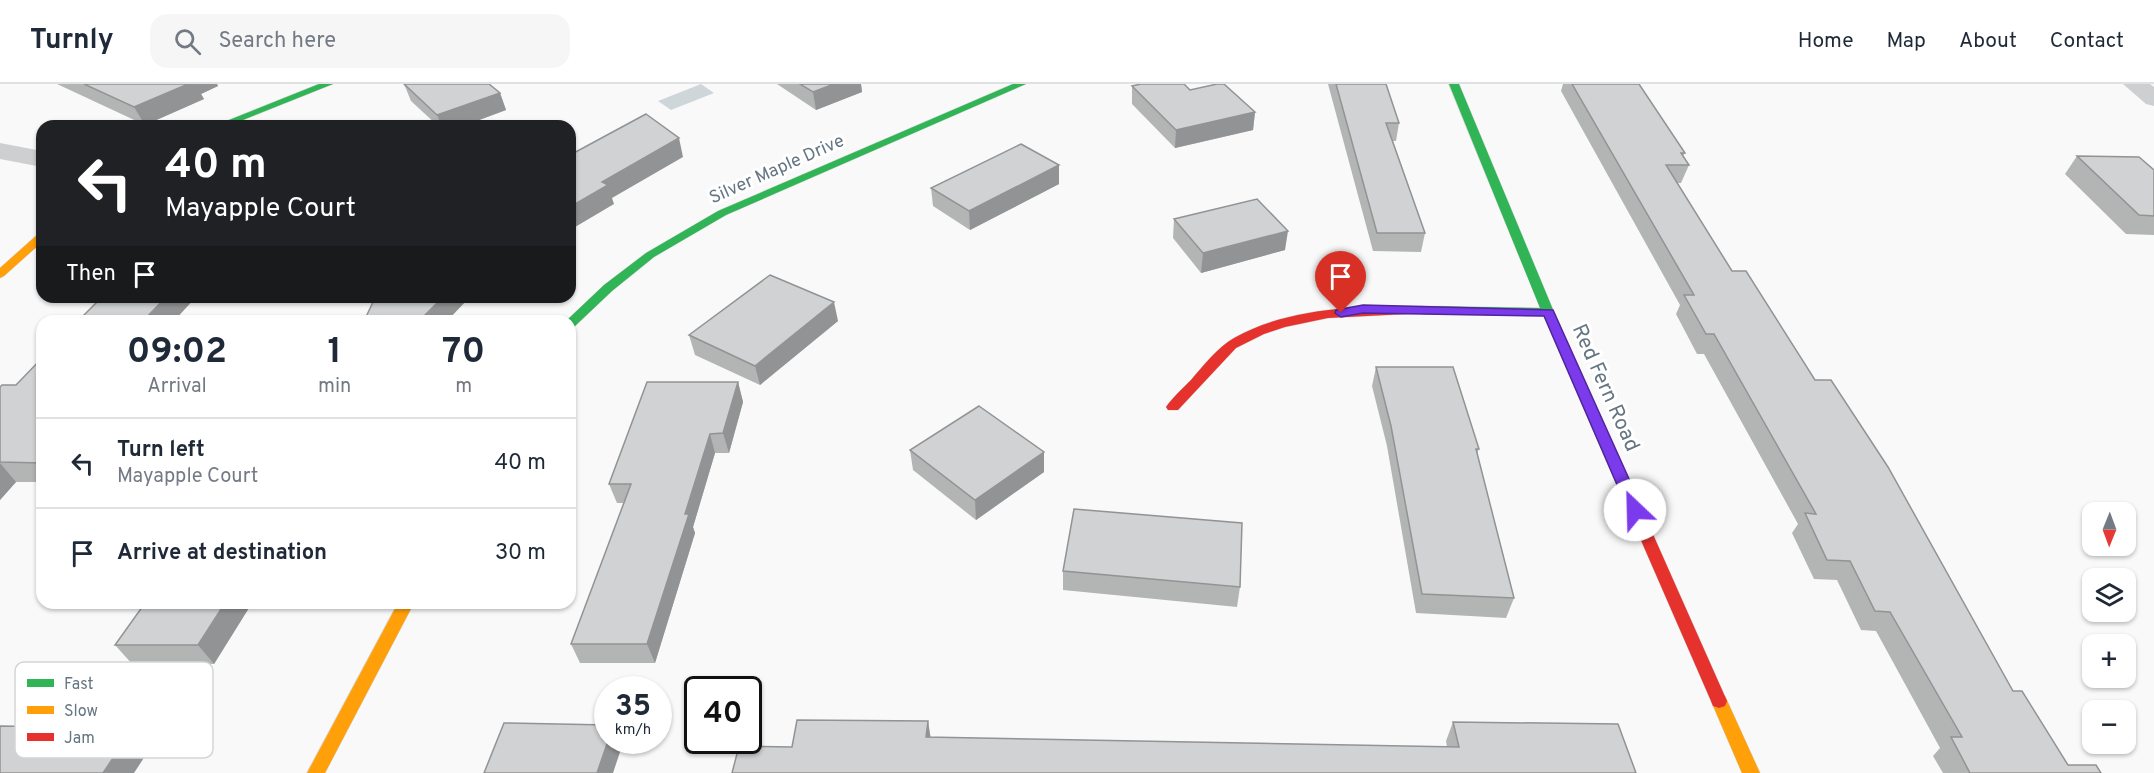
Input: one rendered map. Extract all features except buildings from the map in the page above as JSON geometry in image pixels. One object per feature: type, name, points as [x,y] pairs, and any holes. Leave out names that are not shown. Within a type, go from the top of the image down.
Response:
[{"type":"street","points":[[235,120],[328,84]]},
{"type":"street","name":"Silver Maple Drive","points":[[576,318],[608,288],[650,255],[722,213],[1021,84]]},
{"type":"street","name":"Red Fern Road","points":[[1454,84],[1548,312],[1751,773]]},
{"type":"street","points":[[2135,84],[2154,99]]},
{"type":"street","points":[[0,152],[36,158]]},
{"type":"street","points":[[0,274],[36,241]]},
{"type":"street","points":[[1173,407],[1236,342],[1296,320],[1363,309],[1548,312]]},
{"type":"street","points":[[316,773],[403,609]]},
{"type":"shaded area","points":[[701,84],[714,93],[671,110],[658,101]]},
{"type":"traffic: fast","points":[[235,120],[328,84]]},
{"type":"traffic: fast","points":[[576,318],[608,288],[650,255],[722,213],[1021,84]]},
{"type":"traffic: fast","points":[[1454,84],[1548,312],[1613,460]]},
{"type":"traffic: fast","points":[[1422,310],[1548,312]]},
{"type":"traffic: slow","points":[[0,274],[36,241]]},
{"type":"traffic: slow","points":[[316,773],[403,609]]},
{"type":"traffic: slow","points":[[1719,701],[1751,773]]},
{"type":"traffic: jam","points":[[1173,407],[1231,346],[1259,331],[1304,318],[1328,314],[1375,310],[1422,310]]},
{"type":"traffic: jam","points":[[1613,460],[1719,701]]},
{"type":"route","points":[[1341,313],[1363,309],[1548,312],[1635,510]]}]
